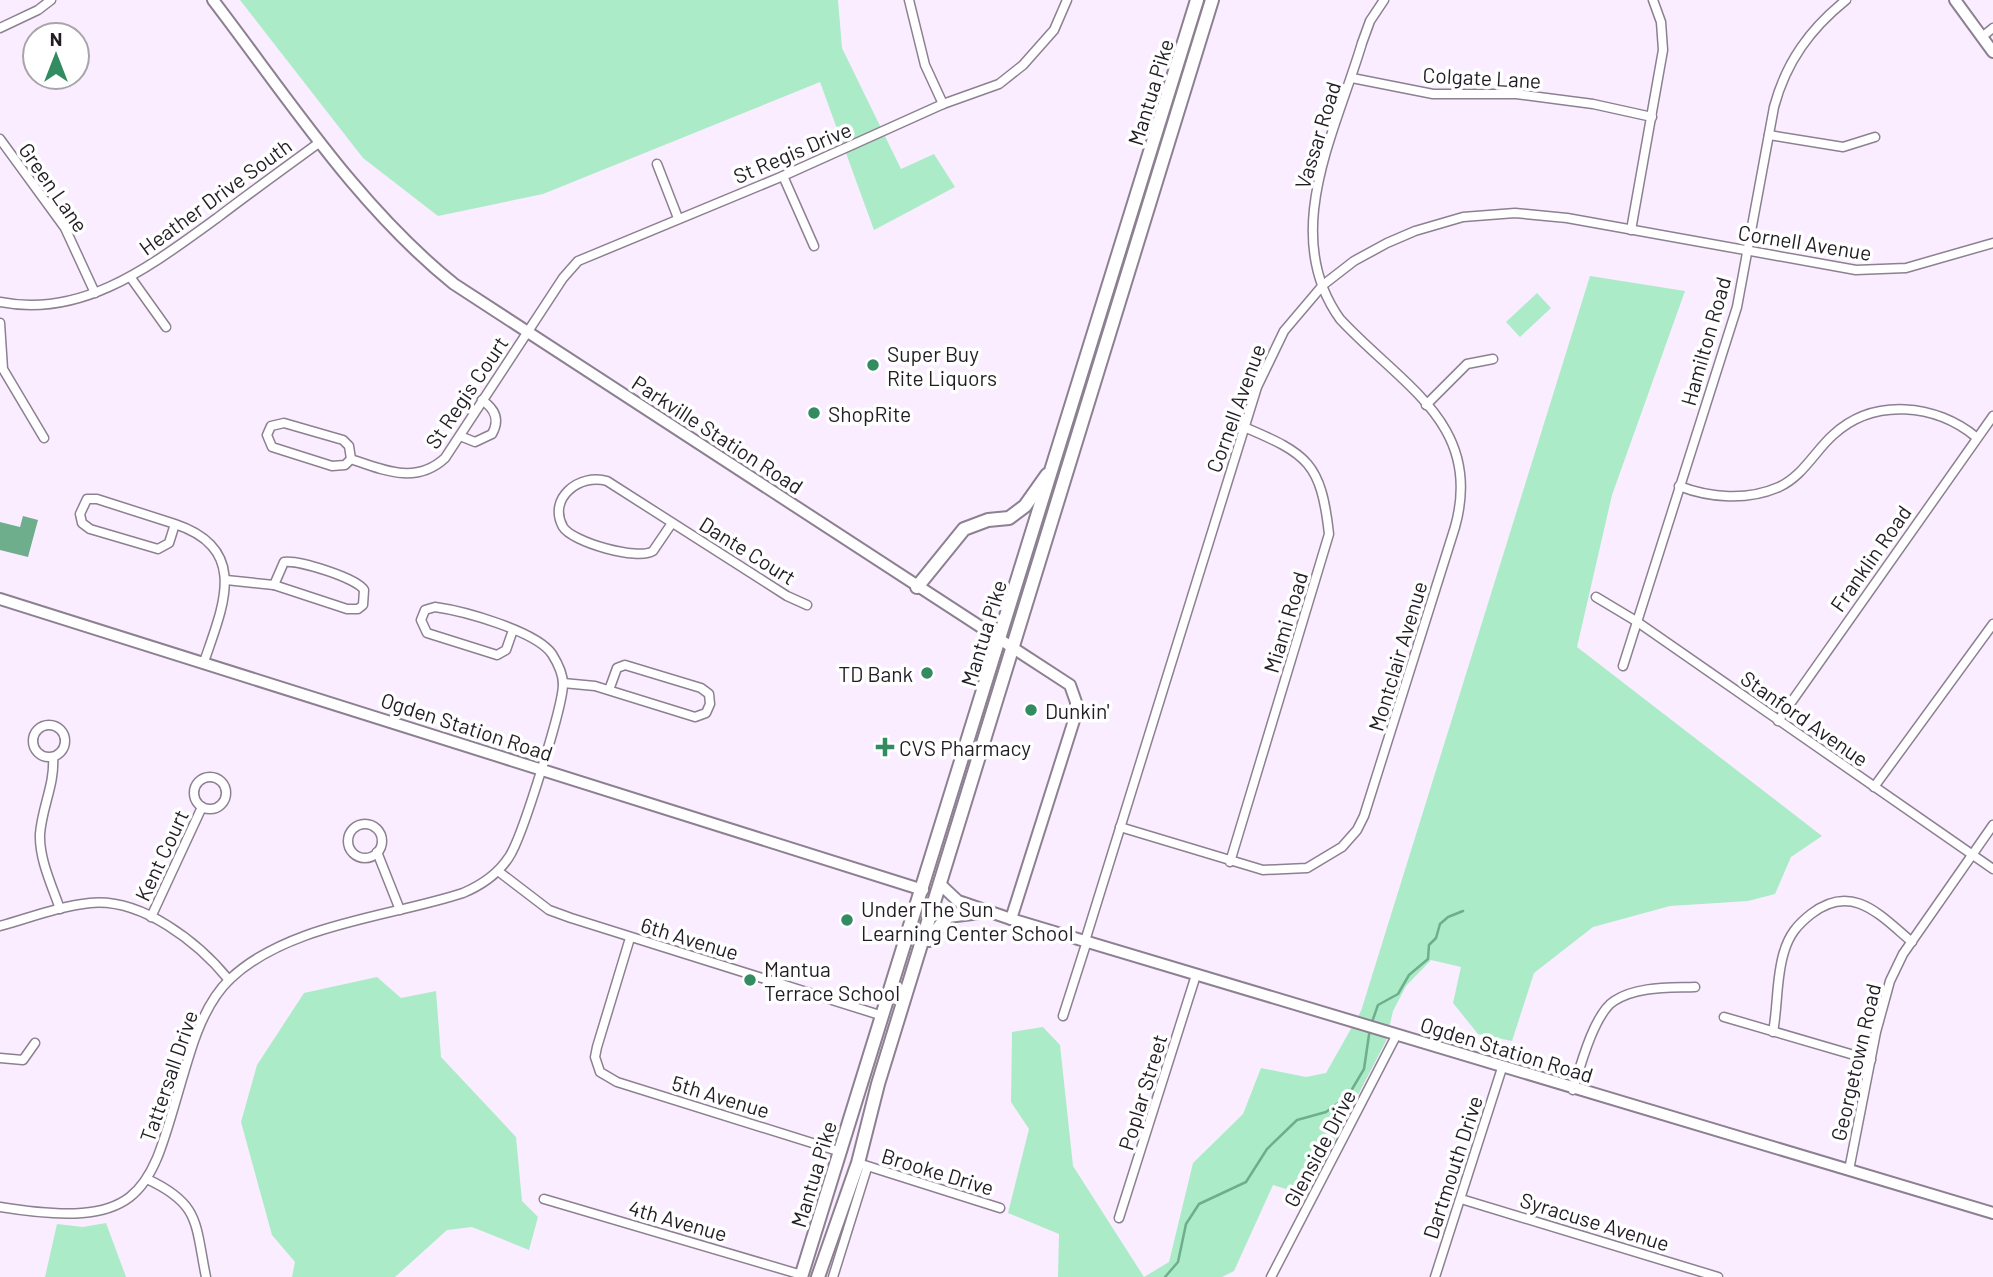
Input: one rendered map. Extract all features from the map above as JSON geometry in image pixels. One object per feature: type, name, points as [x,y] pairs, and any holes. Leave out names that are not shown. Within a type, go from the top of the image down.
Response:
[{"type":"main road","name":"Mantua Pike","points":[[818,1277],[862,1166],[878,1084],[941,885],[1056,460],[1197,0]]},
{"type":"main road","name":"Mantua Pike","points":[[802,1276],[923,890],[1117,317],[1212,0]]},
{"type":"main road","points":[[917,586],[964,528],[988,520],[1009,518],[1025,506],[1056,460]]},
{"type":"main road","points":[[878,1084],[886,1076],[930,936],[948,916],[988,911]]},
{"type":"street","points":[[0,28],[38,10],[51,0]]},
{"type":"street","name":"Parkville Station Road","points":[[213,0],[320,142],[406,242],[454,284],[1070,685],[1076,714],[1011,919]]},
{"type":"street","points":[[909,0],[925,65],[943,104]]},
{"type":"street","name":"St Regis Drive","points":[[527,332],[578,261],[783,176],[943,104],[984,91],[1012,75],[1054,30],[1067,0]]},
{"type":"street","name":"Vassar Road","points":[[1323,285],[1314,259],[1312,218],[1317,185],[1370,21],[1384,0]]},
{"type":"street","points":[[1631,230],[1664,39],[1653,0]]},
{"type":"street","name":"Hamilton Road","points":[[1623,666],[1737,307],[1778,92],[1788,66],[1814,28],[1846,0]]},
{"type":"street","points":[[1955,0],[1993,52]]},
{"type":"street","points":[[1983,36],[1993,28]]},
{"type":"street","name":"Colgate Lane","points":[[1352,78],[1433,94],[1516,94],[1604,106],[1651,117]]},
{"type":"street","points":[[1769,135],[1843,147],[1875,137]]},
{"type":"street","name":"Green Lane","points":[[0,139],[65,228],[95,293]]},
{"type":"street","name":"Heather Drive South","points":[[0,302],[17,306],[58,304],[131,278],[320,142]]},
{"type":"street","points":[[657,164],[678,218]]},
{"type":"street","points":[[783,176],[814,246]]},
{"type":"street","name":"Cornell Avenue","points":[[1063,1016],[1244,427],[1267,362],[1284,331],[1323,285],[1354,261],[1387,243],[1415,231],[1463,217],[1541,214],[1828,266],[1879,271],[1906,268],[1993,243]]},
{"type":"street","name":"Heather Drive South","points":[[131,278],[166,327]]},
{"type":"street","name":"Montclair Avenue","points":[[1121,827],[1263,870],[1307,868],[1342,847],[1357,830],[1364,816],[1461,506],[1461,465],[1456,446],[1446,428],[1340,319],[1326,300],[1323,285]]},
{"type":"street","points":[[0,323],[3,369],[44,438]]},
{"type":"street","name":"St Regis Court","points":[[351,459],[391,472],[416,474],[438,464],[460,436],[527,332]]},
{"type":"street","points":[[1426,405],[1467,365],[1493,359]]},
{"type":"street","points":[[460,436],[475,442],[492,435],[497,422],[495,413],[482,400]]},
{"type":"street","points":[[1679,486],[1718,496],[1759,493],[1781,486],[1799,473],[1832,435],[1851,422],[1884,410],[1910,409],[1942,416],[1976,437]]},
{"type":"street","name":"Franklin Road","points":[[1778,720],[1993,416]]},
{"type":"street","name":"St Regis Court","points":[[284,423],[343,440],[350,449],[351,459],[345,465],[332,466],[272,447],[267,435],[271,426],[284,423]]},
{"type":"street","name":"Miami Road","points":[[1230,862],[1329,534],[1321,483],[1305,461],[1282,444],[1244,427]]},
{"type":"street","name":"Dante Court","points":[[672,523],[653,551],[634,556],[573,536],[562,525],[560,508],[563,497],[575,485],[590,479],[602,479],[672,523],[788,596],[807,605]]},
{"type":"street","points":[[175,524],[169,544],[158,549],[85,526],[80,514],[84,502],[91,498],[175,524],[198,533],[211,543],[220,559],[226,580],[224,600],[204,662]]},
{"type":"street","points":[[226,580],[274,585],[347,609],[358,609],[365,598],[363,586],[356,581],[290,561],[280,566],[274,585]]},
{"type":"street","name":"Stanford Avenue","points":[[1596,597],[1636,621],[1993,869]]},
{"type":"street","name":"Ogden Station Road","points":[[0,599],[923,890]]},
{"type":"street","points":[[513,630],[506,650],[497,655],[428,633],[421,620],[425,610],[435,607],[513,630],[529,635],[547,648],[563,683],[584,683],[695,717],[706,713],[710,704],[709,694],[701,688],[625,665],[617,668],[609,690]]},
{"type":"street","points":[[1874,787],[1993,624]]},
{"type":"street","name":"Tattersall Drive","points":[[0,1207],[64,1214],[107,1210],[122,1205],[147,1179],[158,1158],[198,1029],[229,979],[254,960],[299,939],[463,893],[486,882],[498,871],[510,856],[518,838],[563,683]]},
{"type":"street","points":[[49,725],[61,731],[65,742],[61,752],[53,757],[41,755],[33,744],[35,734],[49,725]]},
{"type":"street","points":[[53,757],[53,779],[43,813],[41,845],[60,909]]},
{"type":"street","name":"Kent Court","points":[[202,778],[217,778],[225,786],[223,802],[214,808],[202,807],[195,799],[194,787],[202,778]]},
{"type":"street","name":"Kent Court","points":[[151,917],[202,807]]},
{"type":"street","points":[[377,852],[365,858],[354,854],[348,838],[354,828],[365,824],[376,828],[382,837],[377,852],[400,911]]},
{"type":"street","name":"Georgetown Road","points":[[1849,1170],[1890,981],[1912,942],[1993,825]]},
{"type":"street","name":"6th Avenue","points":[[498,871],[549,909],[629,938],[883,1016]]},
{"type":"street","name":"Ogden Station Road","points":[[941,885],[958,901],[1011,919],[1573,1090],[1993,1213]]},
{"type":"street","points":[[1773,1031],[1783,953],[1794,928],[1815,911],[1840,899],[1861,903],[1912,942]]},
{"type":"street","points":[[0,926],[60,909],[104,903],[126,907],[151,917],[185,939],[229,979]]},
{"type":"street","name":"5th Avenue","points":[[629,938],[597,1047],[596,1065],[604,1075],[617,1082],[841,1152]]},
{"type":"street","name":"Poplar Street","points":[[1119,1218],[1196,975]]},
{"type":"street","points":[[1573,1090],[1595,1029],[1613,1001],[1651,988],[1695,987]]},
{"type":"street","points":[[1724,1017],[1871,1060]]},
{"type":"street","name":"Glenside Drive","points":[[1271,1277],[1396,1036]]},
{"type":"street","points":[[0,1058],[23,1060],[35,1043]]},
{"type":"street","name":"Dartmouth Drive","points":[[1435,1277],[1502,1068]]},
{"type":"street","name":"Brooke Drive","points":[[832,1277],[862,1166],[1000,1208]]},
{"type":"street","points":[[147,1179],[171,1190],[188,1205],[206,1277]]},
{"type":"street","name":"4th Avenue","points":[[544,1199],[802,1276]]},
{"type":"street","name":"Syracuse Avenue","points":[[1461,1199],[1718,1277]]},
{"type":"shaded area","points":[[240,0],[838,0],[842,48],[901,169],[934,154],[955,187],[874,230],[820,82],[543,194],[438,216],[363,158]]},
{"type":"shaded area","points":[[1590,276],[1685,291],[1612,495],[1577,647],[1822,836],[1791,857],[1775,894],[1748,901],[1670,906],[1593,927],[1534,973],[1512,1041],[1478,1034],[1453,1003],[1461,967],[1431,960],[1406,986],[1393,1011],[1386,1041],[1306,1195],[1273,1185],[1234,1271],[1222,1277],[1144,1277],[1169,1262],[1193,1163],[1243,1114],[1261,1068],[1306,1077],[1326,1073],[1361,1011]]},
{"type":"shaded area","points":[[1537,293],[1551,308],[1520,337],[1506,322]]},
{"type":"shaded area","points":[[23,516],[38,520],[28,557],[0,550],[0,522],[20,527]]},
{"type":"shaded area","points":[[377,977],[401,998],[436,991],[441,1057],[516,1137],[522,1201],[538,1217],[529,1250],[472,1227],[447,1230],[395,1277],[292,1277],[295,1262],[272,1235],[241,1122],[257,1065],[304,993]]},
{"type":"shaded area","points":[[1043,1027],[1060,1045],[1073,1166],[1144,1277],[1058,1277],[1059,1234],[1008,1213],[1029,1129],[1011,1102],[1012,1032]]},
{"type":"shaded area","points":[[106,1223],[126,1277],[45,1277],[57,1224],[83,1227]]},
{"type":"waterway","points":[[1372,1022],[1378,1005],[1398,994],[1409,975],[1428,959],[1429,945],[1436,938],[1440,924],[1448,917],[1463,911]]},
{"type":"waterway","points":[[1165,1277],[1178,1262],[1186,1224],[1199,1204],[1246,1182],[1267,1149],[1297,1120],[1326,1112],[1348,1096],[1364,1069],[1370,1028]]},
{"type":"place","name":"Super Buy Rite Liquors","points":[[873,365]]},
{"type":"place","name":"ShopRite","points":[[814,413]]},
{"type":"place","name":"TD Bank","points":[[927,673]]},
{"type":"place","name":"Dunkin'","points":[[1031,710]]},
{"type":"place","name":"CVS Pharmacy","points":[[885,747]]},
{"type":"place","name":"Under The Sun Learning Center School","points":[[847,920]]},
{"type":"place","name":"Mantua Terrace School","points":[[750,980]]}]
